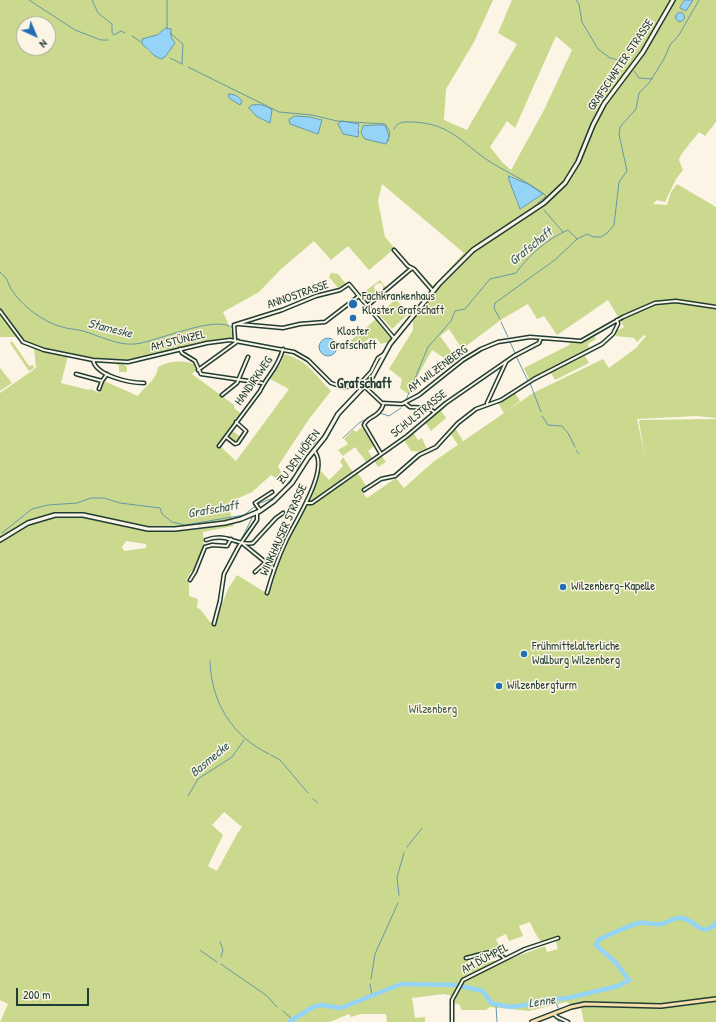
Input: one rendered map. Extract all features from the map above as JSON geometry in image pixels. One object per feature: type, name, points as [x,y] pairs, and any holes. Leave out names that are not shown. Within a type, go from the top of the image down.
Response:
[{"type":"main road","points":[[532,1022],[575,1006],[588,1004],[633,1006],[670,1005],[716,999]]},
{"type":"street","name":"GRAFSCHAFTER STRASSE","points":[[507,227],[548,200],[568,179],[578,162],[593,125],[604,104],[639,58],[673,0]]},
{"type":"street","name":"ZU DEN HÖFEN","points":[[0,540],[28,523],[55,516],[83,515],[138,528],[168,530],[225,523],[259,511],[289,488],[326,436],[338,414],[374,376],[384,354],[394,338],[433,291],[467,255],[507,227]]},
{"type":"street","points":[[394,250],[433,291]]},
{"type":"street","points":[[367,306],[412,268]]},
{"type":"street","name":"ANNOSTRASSE","points":[[237,324],[282,310],[316,296],[340,290],[348,284],[394,338]]},
{"type":"street","name":"ANNOSTRASSE","points":[[237,324],[283,328],[300,324],[326,322],[359,296]]},
{"type":"street","name":"AM WILZENBERG","points":[[384,403],[398,405],[405,403],[419,394],[452,367],[488,346],[519,338],[541,338],[573,341],[582,340],[617,320],[655,303],[676,301],[716,307]]},
{"type":"street","name":"AM STÜNZEL","points":[[0,311],[25,344],[44,350],[93,360],[128,362],[218,340],[237,341],[283,349],[304,357],[332,384],[343,387],[358,386]]},
{"type":"street","points":[[364,490],[382,479],[394,476],[419,455],[436,447],[462,420],[476,409],[501,400],[530,381],[598,347],[614,333],[618,324],[617,320]]},
{"type":"street","points":[[198,370],[237,341],[234,326],[237,324]]},
{"type":"street","name":"SCHULSTRASSE","points":[[306,503],[312,503],[407,436],[434,412],[507,361],[540,342],[541,338]]},
{"type":"street","points":[[180,349],[182,353],[195,360],[198,370],[202,374],[262,383]]},
{"type":"street","name":"HANDIRKWEG","points":[[219,446],[260,391],[262,383],[278,365],[283,349]]},
{"type":"street","points":[[381,454],[364,425],[380,413],[384,403],[364,388],[358,386],[371,372],[378,358],[384,354]]},
{"type":"street","points":[[222,395],[234,386],[240,379],[248,357]]},
{"type":"street","points":[[93,360],[95,365],[107,374],[127,381],[144,383]]},
{"type":"street","points":[[487,404],[507,361]]},
{"type":"street","points":[[76,374],[102,381]]},
{"type":"street","points":[[99,389],[107,374]]},
{"type":"street","name":"AM WILZENBERG","points":[[405,403],[410,407],[429,408],[434,412]]},
{"type":"street","name":"HANDIRKWEG","points":[[226,436],[236,444],[238,443],[246,431],[236,422]]},
{"type":"street","name":"WINKHAUSER STRASSE","points":[[267,593],[274,569],[290,532],[306,503],[314,484],[318,463],[317,456],[314,451]]},
{"type":"street","points":[[214,624],[222,592],[223,579],[241,542],[257,520],[259,511],[255,503],[272,492]]},
{"type":"street","points":[[206,540],[218,536],[241,542],[253,543],[276,518],[284,513]]},
{"type":"street","points":[[190,580],[205,548],[216,545],[227,546],[232,539]]},
{"type":"street","points":[[241,542],[274,569]]},
{"type":"street","points":[[255,572],[266,562]]},
{"type":"street","name":"AM DÜMPEL","points":[[452,1022],[451,1002],[460,983],[504,958],[558,938]]},
{"type":"street","points":[[466,958],[492,952],[499,953],[504,958]]},
{"type":"street","points":[[554,1014],[568,1022]]},
{"type":"green space","name":"Wilzenberg","points":[[0,0],[493,0],[474,42],[446,89],[444,120],[467,130],[517,44],[498,33],[512,0],[685,0],[680,7],[686,11],[693,0],[716,0],[716,122],[705,136],[699,132],[682,154],[679,160],[683,170],[676,179],[665,202],[657,200],[653,204],[667,205],[671,192],[677,184],[716,207],[716,418],[697,416],[637,419],[645,457],[639,422],[640,420],[716,419],[716,1022],[584,1022],[580,1004],[572,1005],[566,1002],[529,1011],[490,1007],[486,1010],[461,1010],[460,1005],[453,1003],[452,996],[444,994],[412,998],[415,1018],[425,1017],[425,1022],[387,1022],[386,1014],[361,1014],[351,1017],[349,1014],[330,1022],[0,1022],[8,1004],[0,1000],[0,393],[36,368],[34,348],[68,356],[61,383],[89,390],[91,389],[99,393],[104,381],[138,396],[153,380],[158,367],[167,363],[176,362],[194,364],[196,370],[192,374],[234,405],[234,408],[243,415],[231,430],[241,437],[235,443],[227,436],[220,446],[236,461],[289,389],[270,379],[281,363],[284,354],[305,364],[331,391],[309,419],[278,466],[281,472],[281,481],[271,475],[252,492],[228,503],[234,526],[203,532],[204,546],[195,571],[191,572],[186,580],[189,582],[189,596],[198,599],[197,608],[200,609],[210,622],[215,623],[228,589],[237,575],[268,594],[282,553],[310,496],[319,469],[329,480],[343,466],[340,462],[343,457],[354,474],[357,472],[367,487],[361,491],[367,498],[396,478],[404,488],[433,462],[533,393],[603,359],[609,368],[636,348],[646,336],[644,335],[637,342],[634,338],[616,336],[616,331],[624,327],[608,300],[557,335],[544,316],[537,319],[528,304],[502,319],[465,347],[461,347],[449,329],[440,336],[453,354],[447,360],[432,350],[408,394],[400,388],[402,379],[389,369],[413,330],[413,321],[436,292],[415,267],[408,265],[394,249],[369,270],[348,246],[331,260],[314,241],[281,269],[259,292],[223,312],[234,337],[198,342],[158,355],[128,361],[116,361],[93,359],[44,349],[31,344],[20,337],[0,337]],"holes":[[[166,28],[170,35],[169,43],[161,59],[147,50],[142,39],[157,35]],[[556,36],[572,50],[544,110],[511,170],[490,147],[507,121],[515,128]],[[255,105],[272,110],[270,122],[256,116],[250,107]],[[310,117],[321,119],[312,132],[290,124]],[[348,123],[358,123],[360,127],[358,136],[341,132],[340,129]],[[363,126],[385,126],[389,137],[386,144],[365,139],[361,133]],[[511,176],[541,196],[520,209],[514,195]],[[382,184],[464,253],[433,286],[415,267],[408,264],[385,237],[378,201]],[[126,541],[146,544],[146,548],[124,551],[122,547]],[[224,812],[242,827],[217,871],[208,866],[223,835],[212,825]],[[530,922],[542,943],[555,938],[558,949],[547,952],[545,946],[507,960],[492,961],[469,966],[467,958],[501,949],[496,939],[506,934],[509,941],[523,936],[519,926]]]},
{"type":"green space","points":[[331,273],[338,274],[346,284],[339,289],[329,277]]},
{"type":"green space","points":[[380,280],[386,288],[383,291],[383,285],[380,283],[376,284],[374,287],[375,291],[382,292],[366,304],[361,298],[364,292]]},
{"type":"green space","points":[[396,299],[408,314],[392,329],[379,314]]},
{"type":"green space","points":[[376,319],[392,337],[388,342],[381,344],[376,338],[372,341],[369,338],[356,351],[349,342]]},
{"type":"green space","points":[[594,336],[596,339],[588,344],[589,349],[529,379],[524,368],[569,345],[570,343],[583,342]]},
{"type":"green space","points":[[12,341],[29,366],[33,365],[34,368],[29,371],[10,343]]},
{"type":"green space","points":[[585,356],[589,363],[555,380],[551,373]]},
{"type":"green space","points":[[114,363],[122,363],[127,367],[127,372],[119,372],[119,366]]},
{"type":"green space","points":[[0,368],[12,383],[0,391]]},
{"type":"green space","points":[[515,393],[520,401],[504,413],[498,403]]},
{"type":"green space","points":[[440,409],[446,418],[431,431],[425,422]]},
{"type":"green space","points":[[360,428],[364,429],[374,446],[368,451],[373,459],[367,463],[355,447],[343,456],[338,450],[348,444],[344,439],[353,430],[357,432]]},
{"type":"green space","points":[[455,428],[463,441],[458,445],[450,433]]},
{"type":"green space","points":[[413,432],[418,440],[422,438],[427,449],[421,452],[411,451],[404,440]]},
{"type":"green space","points":[[381,455],[386,462],[378,467],[374,460]]},
{"type":"water","points":[[685,0],[693,0],[686,11],[680,8]]},
{"type":"water","points":[[678,13],[682,13],[684,17],[682,21],[678,21],[676,19],[676,15]]},
{"type":"water","points":[[166,28],[171,29],[171,37],[175,43],[165,57],[161,59],[155,56],[142,44],[142,39],[157,35]]},
{"type":"water","points":[[229,94],[240,98],[242,101],[240,105],[229,98]]},
{"type":"water","points":[[252,105],[263,105],[272,110],[270,123],[256,116],[249,108]]},
{"type":"water","points":[[295,116],[310,117],[322,120],[318,134],[290,124],[289,120]]},
{"type":"water","points":[[342,121],[359,124],[358,137],[343,134],[338,124]]},
{"type":"water","points":[[383,125],[386,127],[389,137],[386,144],[365,139],[361,133],[363,126]]},
{"type":"water","points":[[509,176],[530,185],[543,194],[520,209],[509,180]]},
{"type":"water","points":[[328,338],[334,341],[337,347],[334,353],[328,356],[322,353],[319,347],[322,341]]},
{"type":"waterway","points":[[29,0],[75,30],[101,40],[108,40]]},
{"type":"waterway","points":[[92,0],[98,13],[112,24],[112,33],[114,35],[121,31],[125,33]]},
{"type":"waterway","points":[[167,0],[167,29]]},
{"type":"waterway","points":[[576,0],[579,4],[582,22],[598,49],[610,58],[628,62]]},
{"type":"waterway","name":"Grafschaft","points":[[406,400],[428,347],[451,321],[455,311],[465,309],[490,279],[516,273],[539,248],[568,230],[577,239],[587,234],[594,237],[601,237],[614,225],[619,182],[627,171],[619,134],[620,127],[636,109],[639,93],[649,83],[664,59],[670,45],[679,35],[699,0]]},
{"type":"waterway","points":[[170,33],[183,44],[182,64]]},
{"type":"waterway","points":[[132,36],[141,42]]},
{"type":"waterway","points":[[170,58],[182,64]]},
{"type":"waterway","points":[[188,67],[279,112],[312,115],[337,121],[385,124],[390,132],[388,141]]},
{"type":"waterway","points":[[634,71],[639,78],[652,79]]},
{"type":"waterway","points":[[394,129],[399,123],[412,122],[426,123],[449,132],[486,159],[544,194],[546,196],[538,203]]},
{"type":"waterway","points":[[544,210],[563,232]]},
{"type":"waterway","points":[[500,319],[494,308],[495,303],[556,259],[577,239]]},
{"type":"waterway","name":"Stameske","points":[[0,272],[21,301],[40,317],[55,325],[83,331],[115,342],[135,344],[201,326],[215,324],[226,325],[233,329]]},
{"type":"waterway","points":[[501,322],[508,337]]},
{"type":"waterway","points":[[510,342],[515,353]]},
{"type":"waterway","points":[[516,356],[528,381]]},
{"type":"waterway","points":[[530,383],[541,412]]},
{"type":"waterway","name":"Grafschaft","points":[[380,413],[389,416],[401,408]]},
{"type":"waterway","name":"Grafschaft","points":[[343,438],[359,423],[375,414]]},
{"type":"waterway","points":[[542,416],[548,425],[562,426],[568,433],[575,447]]},
{"type":"waterway","name":"Grafschaft","points":[[2,533],[32,509],[48,505],[77,503],[91,498],[104,498],[120,503],[160,508],[162,514],[172,522],[185,525],[244,515],[258,504],[273,498],[282,490],[296,473],[305,450],[316,442]]},
{"type":"waterway","points":[[576,450],[579,454]]},
{"type":"waterway","name":"Basmecke","points":[[242,538],[252,518]]},
{"type":"waterway","name":"Basmecke","points":[[210,661],[214,690],[219,704],[226,716],[244,738],[269,754]]},
{"type":"waterway","name":"Basmecke","points":[[188,796],[198,779],[232,757],[244,740]]},
{"type":"waterway","name":"Basmecke","points":[[271,755],[280,760],[308,793]]},
{"type":"waterway","name":"Basmecke","points":[[313,799],[317,802]]},
{"type":"waterway","points":[[407,847],[422,828]]},
{"type":"waterway","points":[[399,895],[397,877],[404,853]]},
{"type":"waterway","points":[[371,979],[375,954],[398,903]]},
{"type":"waterway","name":"Lenne","points":[[289,1022],[313,1007],[321,1005],[341,1008],[401,984],[456,985],[483,991],[491,1003],[510,1007],[526,1005],[542,1000],[568,998],[618,986],[629,980],[616,963],[596,945],[598,940],[639,923],[661,924],[676,918],[681,918],[686,919],[698,927],[706,930],[711,928],[716,923]]},
{"type":"waterway","points":[[220,942],[223,950],[221,957]]},
{"type":"waterway","points":[[200,950],[217,962]]},
{"type":"waterway","points":[[221,964],[267,996],[277,1007]]},
{"type":"waterway","points":[[370,984],[372,995]]},
{"type":"waterway","points":[[555,999],[558,1008]]},
{"type":"waterway","points":[[496,1005],[497,1022]]},
{"type":"waterway","points":[[283,1011],[292,1019]]},
{"type":"place","name":"Fachkrankenhaus Kloster Grafschaft","points":[[353,304]]},
{"type":"place","name":"Kloster Grafschaft","points":[[353,318]]},
{"type":"place","name":"Wilzenberg-Kapelle","points":[[563,587]]},
{"type":"place","name":"Frühmittelalterliche Wallburg Wilzenberg","points":[[524,654]]},
{"type":"place","name":"Wilzenbergturm","points":[[499,686]]},
{"type":"district","name":"Grafschaft","points":[[364,384]]}]
